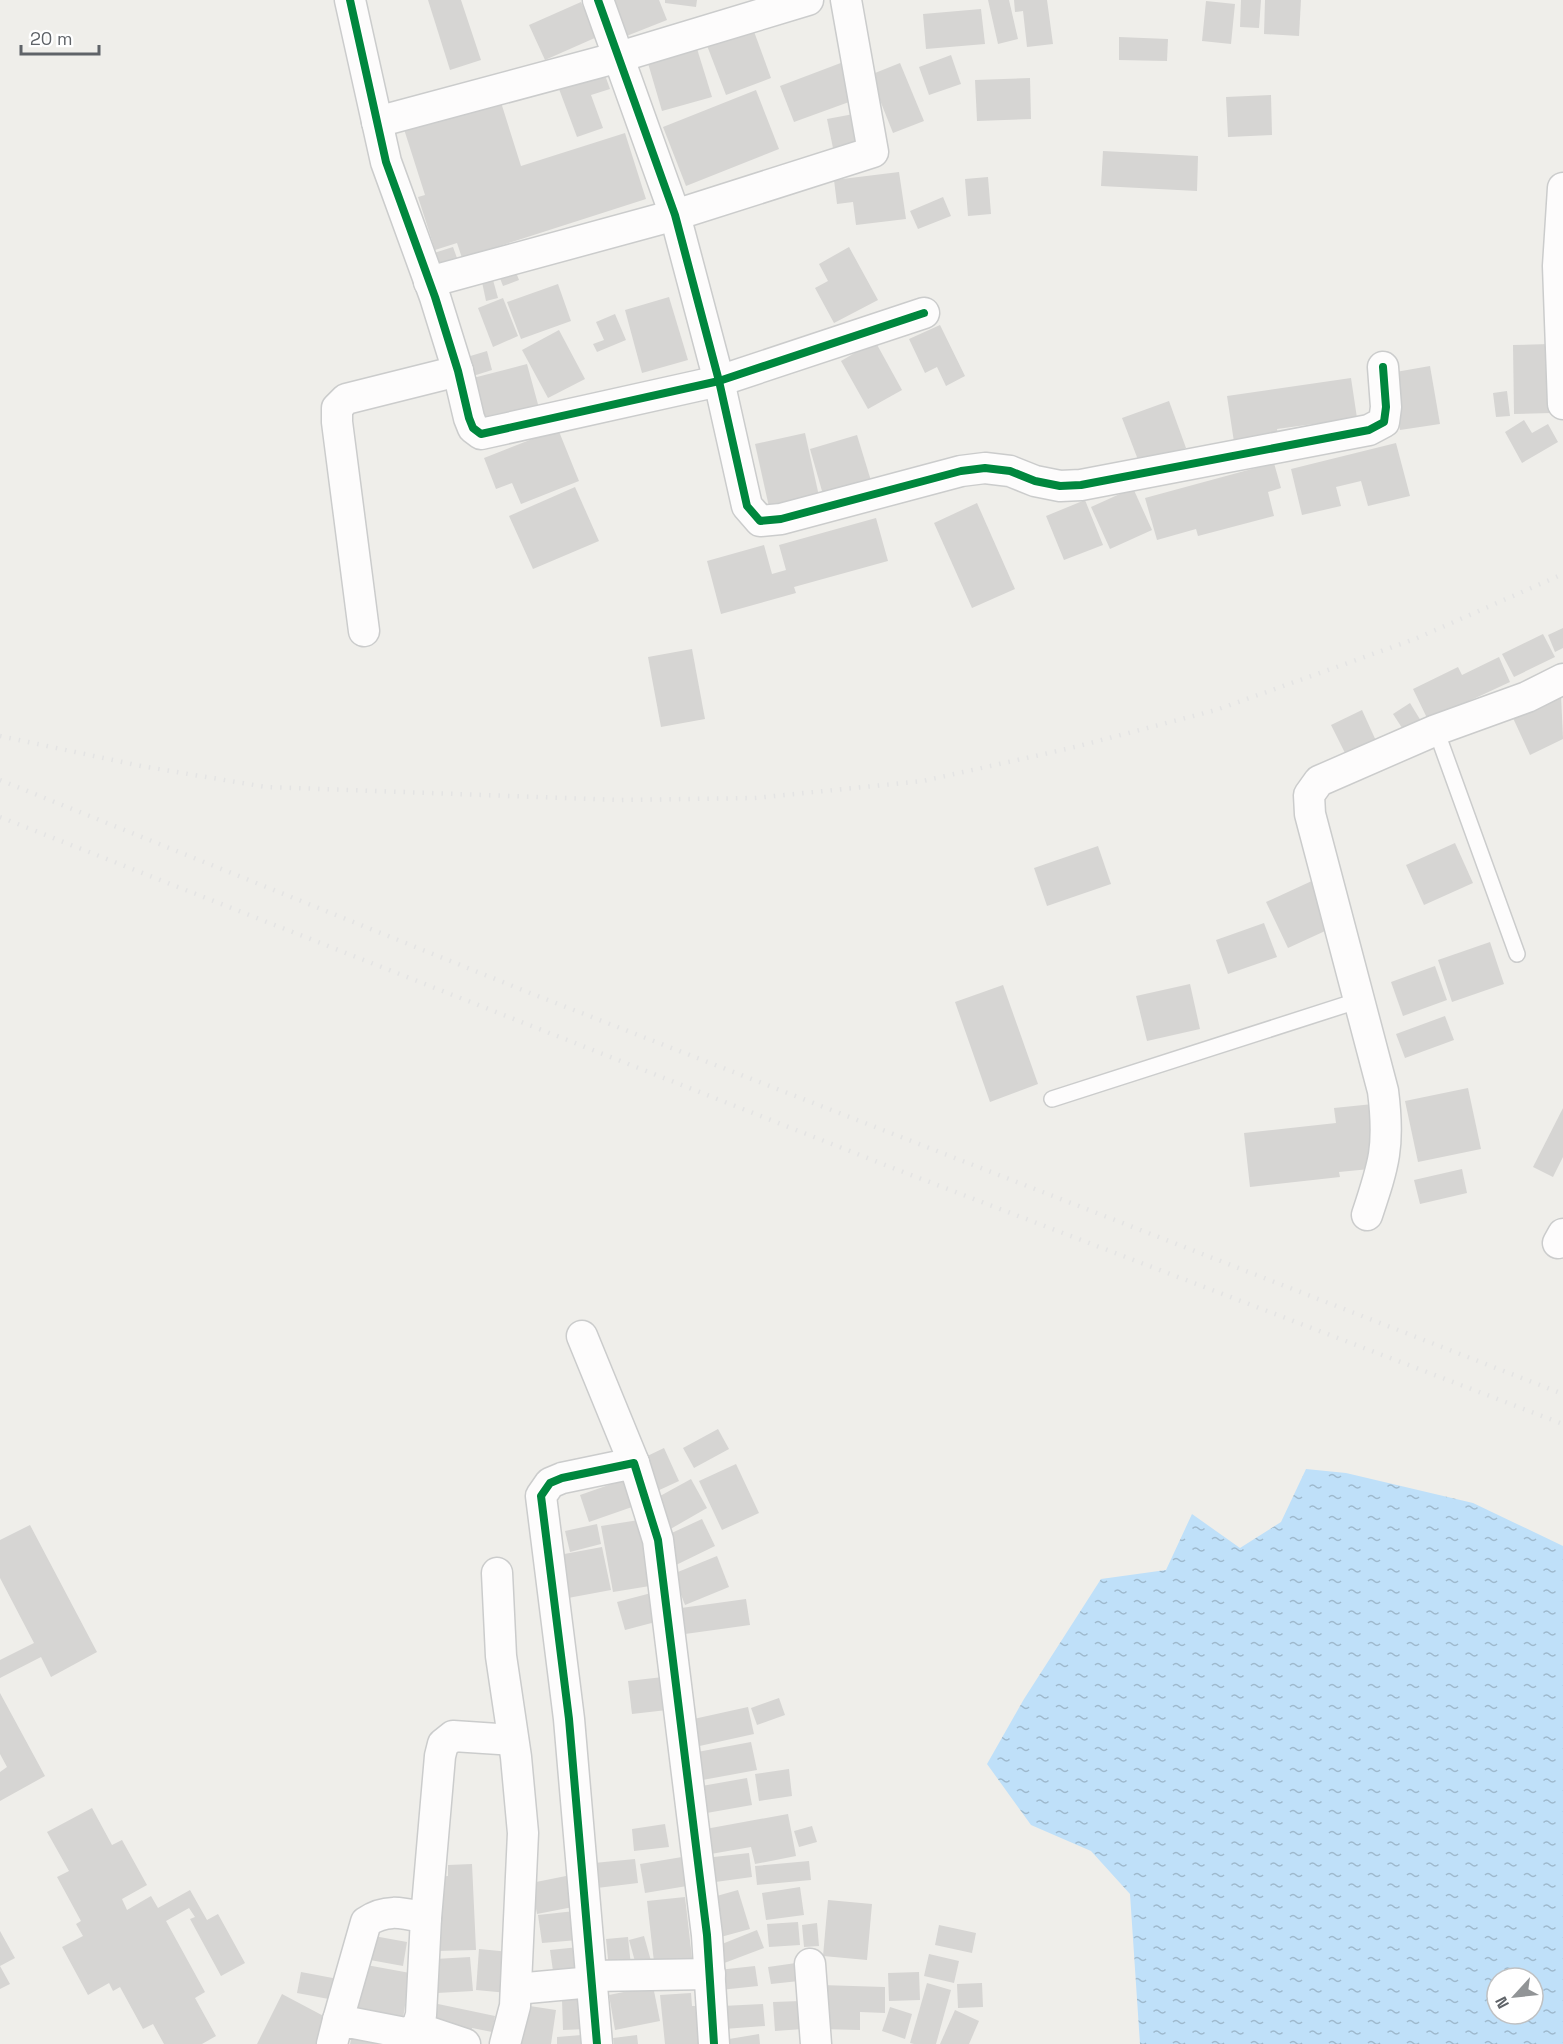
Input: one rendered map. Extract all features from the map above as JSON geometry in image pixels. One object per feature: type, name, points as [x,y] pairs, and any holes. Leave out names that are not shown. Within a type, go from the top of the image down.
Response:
[{"type":"street","points":[[350,0],[386,162],[458,371],[469,418],[473,429],[481,434],[719,381],[924,313]]},
{"type":"street","points":[[598,0],[675,215],[719,381],[747,506],[760,521],[781,519],[961,471],[993,469],[1010,471],[1035,481],[1060,486],[1082,485],[1369,430],[1384,422],[1386,407],[1383,367]]},
{"type":"street","points":[[377,122],[619,57],[808,0]]},
{"type":"street","points":[[429,282],[675,215],[873,152],[846,0]]},
{"type":"street","points":[[1563,188],[1561,266],[1563,404]]},
{"type":"street","points":[[364,631],[337,408],[346,399],[458,371]]},
{"type":"street","points":[[1367,1215],[1385,1160],[1388,1127],[1383,1091],[1310,814],[1309,795],[1319,781],[1436,730],[1527,697],[1563,679]]},
{"type":"street","points":[[582,1336],[634,1463],[658,1540],[708,1935],[714,2044]]},
{"type":"street","points":[[597,2044],[569,1719],[542,1496],[550,1483],[562,1478],[634,1463]]},
{"type":"street","points":[[497,1573],[501,1656],[523,1833],[515,2006],[505,2044]]},
{"type":"street","points":[[417,2028],[421,2015],[426,1918],[440,1756],[443,1744],[453,1736],[513,1740]]},
{"type":"street","points":[[426,1918],[391,1911],[376,1914],[366,1922],[335,2032],[405,2033],[417,2028],[465,2044]]},
{"type":"street","points":[[810,1964],[816,2044]]},
{"type":"street","points":[[516,1989],[592,1979],[710,1974]]},
{"type":"lane","points":[[1436,730],[1517,954]]},
{"type":"lane","points":[[1052,1099],[1360,1000]]},
{"type":"water","points":[[1306,1469],[1346,1473],[1473,1503],[1563,1546],[1563,2044],[1140,2044],[1130,1894],[1091,1851],[1031,1825],[987,1764],[1024,1699],[1101,1579],[1166,1570],[1192,1514],[1240,1548],[1281,1522]]},
{"type":"building","points":[[428,0],[461,0],[481,60],[450,70]]},
{"type":"building","points":[[603,0],[659,0],[667,20],[619,39]]},
{"type":"building","points":[[665,0],[697,0],[696,7],[665,3]]},
{"type":"building","points":[[988,0],[1009,0],[1018,39],[998,44]]},
{"type":"building","points":[[1014,0],[1047,0],[1053,44],[1027,47],[1023,11],[1015,12]]},
{"type":"building","points":[[1241,0],[1261,0],[1259,28],[1240,27]]},
{"type":"building","points":[[1265,0],[1301,0],[1299,36],[1264,34]]},
{"type":"building","points":[[1206,1],[1235,4],[1231,44],[1202,41]]},
{"type":"building","points":[[581,2],[597,37],[545,60],[529,25]]},
{"type":"building","points":[[981,9],[985,44],[926,49],[923,14]]},
{"type":"building","points":[[752,26],[771,78],[726,95],[706,43]]},
{"type":"building","points":[[1119,37],[1168,39],[1167,61],[1119,60]]},
{"type":"building","points":[[694,39],[712,97],[662,111],[645,53]]},
{"type":"building","points":[[951,55],[961,84],[929,95],[919,67]]},
{"type":"building","points":[[846,61],[860,98],[794,122],[780,86]]},
{"type":"building","points":[[900,63],[924,121],[893,133],[870,75]]},
{"type":"building","points":[[601,64],[610,89],[591,95],[603,128],[577,137],[556,81]]},
{"type":"building","points":[[1030,78],[1031,119],[977,121],[975,80]]},
{"type":"building","points":[[756,90],[779,149],[686,186],[663,127]]},
{"type":"building","points":[[1271,95],[1272,135],[1228,137],[1226,97]]},
{"type":"building","points":[[499,96],[521,166],[625,133],[646,199],[462,258],[457,243],[435,250],[418,197],[425,195],[403,126]]},
{"type":"building","points":[[859,113],[865,141],[833,148],[827,119]]},
{"type":"building","points":[[1103,151],[1198,156],[1197,191],[1101,186]]},
{"type":"building","points":[[899,172],[906,219],[856,225],[853,202],[837,204],[834,180]]},
{"type":"building","points":[[988,177],[991,214],[968,216],[965,179]]},
{"type":"building","points":[[943,197],[951,216],[918,229],[910,211]]},
{"type":"building","points":[[453,247],[457,258],[438,265],[434,253]]},
{"type":"building","points":[[849,247],[878,300],[834,323],[815,288],[828,281],[819,264]]},
{"type":"building","points":[[512,262],[519,280],[503,286],[496,268]]},
{"type":"building","points":[[493,280],[498,298],[486,301],[482,282]]},
{"type":"building","points":[[558,284],[571,321],[521,339],[507,302]]},
{"type":"building","points":[[669,297],[688,360],[642,373],[625,310]]},
{"type":"building","points":[[503,298],[518,336],[493,347],[478,308]]},
{"type":"building","points":[[615,314],[626,340],[597,352],[593,344],[604,340],[596,322]]},
{"type":"building","points":[[940,325],[965,376],[946,386],[937,367],[925,373],[909,339]]},
{"type":"building","points":[[559,330],[585,379],[548,398],[522,350]]},
{"type":"building","points":[[875,341],[902,390],[868,409],[841,361]]},
{"type":"building","points":[[1550,344],[1551,413],[1514,414],[1513,345]]},
{"type":"building","points":[[487,351],[492,370],[473,376],[467,357]]},
{"type":"building","points":[[527,364],[539,408],[485,422],[473,378]]},
{"type":"building","points":[[1430,366],[1440,424],[1400,430],[1390,373]]},
{"type":"building","points":[[1351,378],[1357,418],[1277,429],[1278,436],[1234,442],[1227,396]]},
{"type":"building","points":[[1507,391],[1510,416],[1496,417],[1493,393]]},
{"type":"building","points":[[1169,401],[1186,448],[1140,465],[1122,418]]},
{"type":"building","points":[[1524,420],[1532,433],[1548,424],[1558,442],[1522,463],[1505,432]]},
{"type":"building","points":[[558,429],[579,481],[521,504],[512,483],[496,489],[484,458]]},
{"type":"building","points":[[805,433],[819,496],[769,507],[755,444]]},
{"type":"building","points":[[857,435],[872,484],[824,498],[810,449]]},
{"type":"building","points":[[1396,443],[1410,496],[1368,506],[1361,481],[1336,487],[1341,506],[1302,515],[1291,469]]},
{"type":"building","points":[[1274,463],[1281,488],[1268,492],[1274,516],[1198,536],[1196,529],[1157,540],[1145,498]]},
{"type":"building","points":[[575,487],[599,541],[533,569],[509,516]]},
{"type":"building","points":[[1133,488],[1152,530],[1110,549],[1091,507]]},
{"type":"building","points":[[1085,500],[1103,545],[1064,560],[1046,516]]},
{"type":"building","points":[[977,503],[1015,589],[972,608],[934,523]]},
{"type":"building","points":[[876,518],[888,561],[794,587],[796,593],[721,614],[707,561],[764,545],[772,574],[786,570],[779,545]]},
{"type":"building","points":[[1563,628],[1563,648],[1555,652],[1548,635]]},
{"type":"building","points":[[1543,634],[1555,657],[1514,677],[1502,654]]},
{"type":"building","points":[[692,649],[705,719],[661,727],[648,657]]},
{"type":"building","points":[[1499,657],[1510,682],[1428,720],[1413,689],[1458,667],[1462,675]]},
{"type":"building","points":[[1561,695],[1563,739],[1530,755],[1513,718]]},
{"type":"building","points":[[1410,703],[1421,721],[1404,731],[1393,714]]},
{"type":"building","points":[[1362,710],[1377,743],[1347,757],[1331,725]]},
{"type":"building","points":[[1455,843],[1473,883],[1424,905],[1406,865]]},
{"type":"building","points":[[1098,846],[1111,884],[1047,906],[1034,868]]},
{"type":"building","points":[[1314,880],[1336,926],[1288,948],[1266,902]]},
{"type":"building","points":[[1264,923],[1277,957],[1228,974],[1216,940]]},
{"type":"building","points":[[1490,942],[1504,984],[1452,1002],[1438,960]]},
{"type":"building","points":[[1435,966],[1447,1000],[1403,1016],[1391,982]]},
{"type":"building","points":[[1190,984],[1200,1029],[1147,1041],[1136,996]]},
{"type":"building","points":[[1003,985],[1038,1084],[990,1102],[955,1002]]},
{"type":"building","points":[[1445,1016],[1454,1040],[1405,1058],[1396,1034]]},
{"type":"building","points":[[1468,1088],[1481,1149],[1418,1162],[1405,1101]]},
{"type":"building","points":[[1373,1104],[1380,1168],[1339,1172],[1340,1177],[1250,1187],[1244,1133],[1336,1123],[1334,1108]]},
{"type":"building","points":[[1563,1108],[1563,1157],[1553,1177],[1533,1167]]},
{"type":"building","points":[[1462,1169],[1467,1193],[1420,1204],[1414,1180]]},
{"type":"building","points":[[718,1429],[729,1449],[694,1468],[683,1448]]},
{"type":"building","points":[[664,1448],[679,1481],[655,1492],[639,1460]]},
{"type":"building","points":[[736,1464],[759,1513],[722,1530],[699,1481]]},
{"type":"building","points":[[691,1479],[707,1508],[667,1531],[651,1501]]},
{"type":"building","points":[[623,1480],[632,1507],[589,1522],[580,1495]]},
{"type":"building","points":[[645,1519],[656,1585],[613,1592],[601,1526]]},
{"type":"building","points":[[702,1519],[715,1546],[676,1565],[663,1537]]},
{"type":"building","points":[[597,1524],[601,1544],[570,1552],[565,1531]]},
{"type":"building","points":[[30,1525],[97,1652],[51,1677],[41,1657],[0,1678],[0,1660],[34,1643],[0,1578],[0,1540]]},
{"type":"building","points":[[602,1547],[611,1590],[568,1598],[559,1555]]},
{"type":"building","points":[[717,1556],[729,1587],[685,1605],[673,1574]]},
{"type":"building","points":[[655,1592],[663,1620],[625,1630],[617,1602]]},
{"type":"building","points":[[746,1599],[750,1625],[685,1634],[681,1608]]},
{"type":"building","points":[[663,1677],[667,1710],[632,1714],[628,1681]]},
{"type":"building","points":[[0,1693],[45,1776],[0,1801],[0,1772],[7,1767],[0,1754]]},
{"type":"building","points":[[779,1698],[785,1715],[757,1725],[751,1708]]},
{"type":"building","points":[[748,1707],[754,1734],[695,1747],[689,1720]]},
{"type":"building","points":[[751,1742],[757,1770],[697,1781],[692,1753]]},
{"type":"building","points":[[789,1769],[792,1796],[759,1801],[755,1774]]},
{"type":"building","points":[[747,1778],[752,1805],[701,1814],[696,1787]]},
{"type":"building","points":[[92,1808],[112,1845],[122,1840],[147,1885],[122,1899],[127,1910],[151,1896],[158,1908],[190,1890],[207,1920],[218,1914],[245,1963],[221,1976],[190,1919],[195,1917],[189,1908],[166,1921],[205,1992],[195,1998],[216,2036],[202,2044],[164,2044],[153,2024],[143,2029],[120,1987],[113,1991],[109,1983],[88,1995],[62,1947],[83,1936],[76,1924],[81,1921],[57,1877],[69,1871],[47,1832]]},
{"type":"building","points":[[788,1814],[796,1856],[755,1864],[751,1847],[705,1855],[700,1830]]},
{"type":"building","points":[[665,1824],[669,1847],[634,1851],[632,1829]]},
{"type":"building","points":[[812,1826],[817,1842],[799,1847],[794,1831]]},
{"type":"building","points":[[749,1853],[752,1877],[708,1883],[705,1858]]},
{"type":"building","points":[[682,1857],[687,1886],[645,1893],[640,1864]]},
{"type":"building","points":[[635,1859],[638,1883],[597,1888],[594,1863]]},
{"type":"building","points":[[809,1861],[811,1880],[757,1885],[755,1866]]},
{"type":"building","points":[[472,1864],[476,1950],[436,1951],[433,1877],[448,1876],[448,1865]]},
{"type":"building","points":[[571,1875],[578,1906],[537,1914],[531,1883]]},
{"type":"building","points":[[800,1887],[804,1915],[766,1920],[762,1893]]},
{"type":"building","points":[[738,1890],[750,1929],[717,1938],[706,1899]]},
{"type":"building","points":[[685,1897],[692,1958],[654,1962],[647,1901]]},
{"type":"building","points":[[828,1900],[872,1904],[867,1960],[823,1956]]},
{"type":"building","points":[[575,1911],[578,1940],[542,1943],[538,1915]]},
{"type":"building","points":[[798,1922],[800,1945],[769,1947],[767,1924]]},
{"type":"building","points":[[817,1923],[819,1946],[804,1947],[802,1925]]},
{"type":"building","points":[[939,1925],[976,1933],[972,1953],[935,1945]]},
{"type":"building","points":[[757,1930],[764,1948],[719,1965],[712,1948]]},
{"type":"building","points":[[0,1931],[15,1958],[0,1966]]},
{"type":"building","points":[[374,1936],[407,1942],[403,1966],[370,1960]]},
{"type":"building","points":[[644,1936],[651,1961],[636,1965],[629,1940]]},
{"type":"building","points":[[628,1937],[631,1966],[609,1969],[606,1939]]},
{"type":"building","points":[[579,1947],[582,1968],[553,1971],[550,1950]]},
{"type":"building","points":[[479,1949],[511,1952],[508,1993],[476,1990]]},
{"type":"building","points":[[929,1954],[959,1961],[954,1983],[924,1976]]},
{"type":"building","points":[[470,1957],[473,1991],[437,1993],[435,1959]]},
{"type":"building","points":[[796,1963],[799,1981],[771,1984],[768,1967]]},
{"type":"building","points":[[361,1964],[410,1973],[402,2025],[352,2016]]},
{"type":"building","points":[[0,1966],[10,1984],[0,1989]]},
{"type":"building","points":[[755,1966],[758,1986],[720,1990],[718,1970]]},
{"type":"building","points":[[301,1972],[338,1979],[334,2000],[297,1993]]},
{"type":"building","points":[[919,1972],[920,2000],[889,2001],[888,1973]]},
{"type":"building","points":[[927,1983],[951,1990],[936,2044],[914,2044],[910,2043]]},
{"type":"building","points":[[982,1983],[983,2007],[958,2008],[957,1984]]},
{"type":"building","points":[[821,1985],[885,1987],[885,2013],[860,2012],[860,2030],[820,2029]]},
{"type":"building","points":[[653,1986],[660,2021],[615,2030],[609,1995]]},
{"type":"building","points":[[691,1993],[692,2006],[696,2006],[700,2044],[665,2044],[660,1995]]},
{"type":"building","points":[[282,1994],[333,2021],[321,2044],[257,2044]]},
{"type":"building","points":[[584,1999],[586,2029],[563,2030],[562,2000]]},
{"type":"building","points":[[801,2001],[803,2029],[775,2031],[773,2002]]},
{"type":"building","points":[[438,2004],[495,2016],[492,2032],[472,2028],[471,2037],[434,2029]]},
{"type":"building","points":[[763,2004],[765,2026],[724,2029],[722,2006]]},
{"type":"building","points":[[523,2005],[556,2010],[551,2044],[518,2044]]},
{"type":"building","points":[[890,2007],[912,2014],[905,2039],[882,2031]]},
{"type":"building","points":[[955,2010],[979,2021],[969,2044],[940,2044]]},
{"type":"building","points":[[354,2028],[384,2044],[350,2044]]},
{"type":"building","points":[[594,2034],[594,2044],[557,2044],[557,2037]]},
{"type":"building","points":[[759,2034],[760,2044],[717,2044],[717,2041]]},
{"type":"building","points":[[637,2035],[638,2044],[614,2044],[613,2038]]},
{"type":"railway","points":[[0,736],[141,766],[266,787],[620,800],[755,798],[923,781],[1071,748],[1216,710],[1415,639],[1563,574]]},
{"type":"railway","points":[[0,780],[530,993],[1563,1394]]},
{"type":"railway","points":[[0,817],[898,1170],[1563,1424]]},
{"type":"cycle path","points":[[350,0],[386,162],[435,297],[458,371],[469,418],[473,428],[481,434],[719,381],[924,313]]},
{"type":"cycle path","points":[[598,0],[675,215],[719,381],[747,506],[760,521],[781,519],[961,471],[985,468],[1010,471],[1035,481],[1060,486],[1081,485],[1369,430],[1384,422],[1386,407],[1383,367]]},
{"type":"cycle path","points":[[597,2044],[569,1719],[541,1496],[550,1483],[562,1478],[634,1463],[658,1540],[707,1935],[714,2044]]}]
